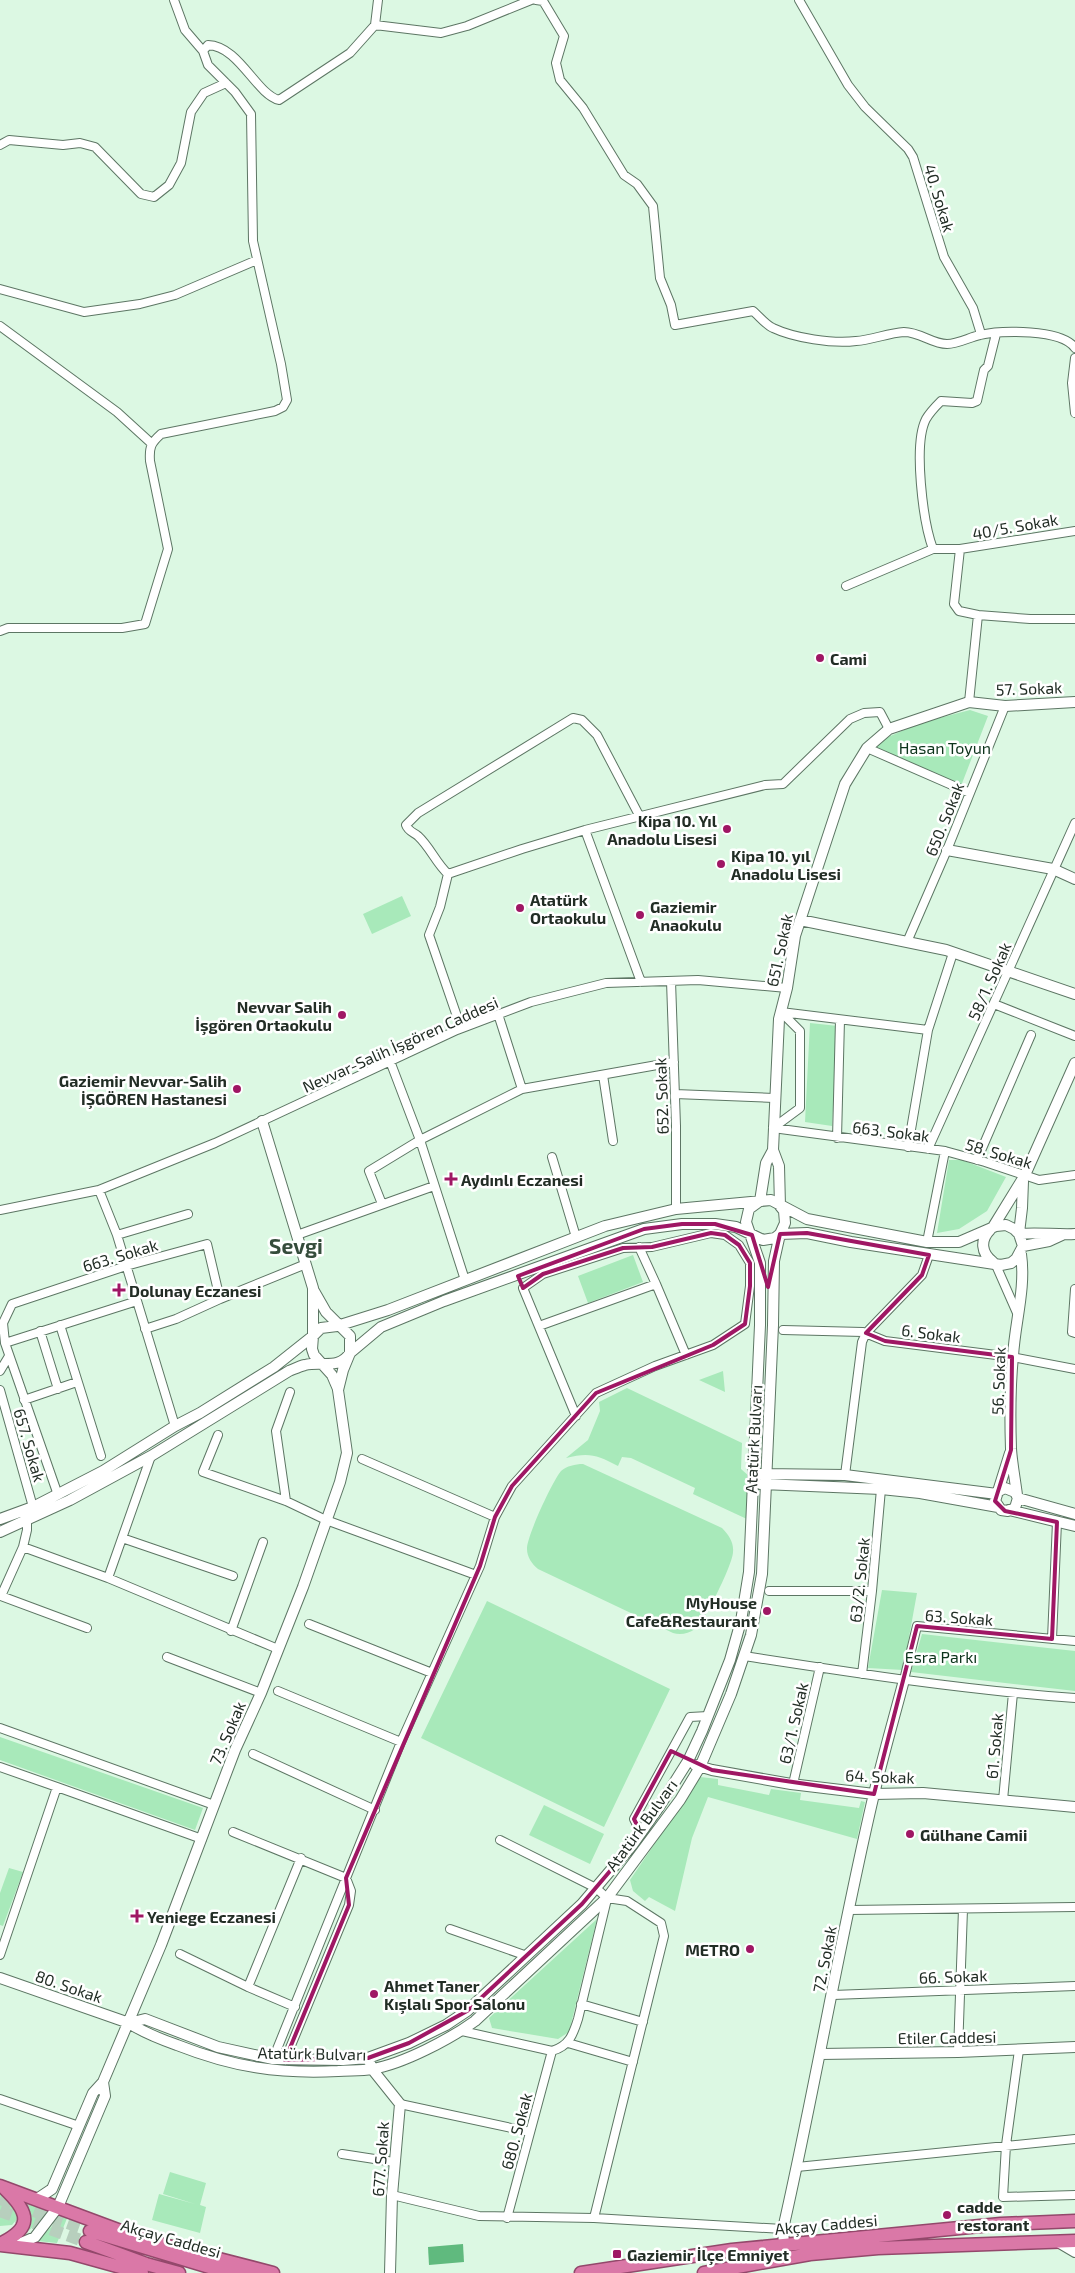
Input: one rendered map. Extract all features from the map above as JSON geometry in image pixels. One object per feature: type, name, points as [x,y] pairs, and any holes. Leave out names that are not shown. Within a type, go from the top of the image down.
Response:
[{"type":"highway","points":[[1,2187],[58,2206],[145,2240],[273,2273]]},
{"type":"highway","points":[[0,2245],[20,2232],[24,2227],[25,2214],[16,2200],[1,2187]]},
{"type":"highway","name":"Akçay Caddesi","points":[[581,2273],[701,2254],[784,2245],[1001,2224],[1075,2221]]},
{"type":"highway","name":"Akçay Caddesi","points":[[179,2273],[146,2264],[88,2237],[216,2269],[243,2273]]},
{"type":"highway","name":"Akçay Caddesi","points":[[704,2273],[810,2254],[878,2248],[1075,2241]]},
{"type":"highway","points":[[0,2245],[70,2253],[142,2273]]},
{"type":"street","points":[[3,631],[122,628],[145,624],[168,549],[150,461],[149,450],[151,443],[161,434],[275,411],[282,407],[287,400],[281,364],[253,240],[251,114],[226,83],[208,65],[203,51],[185,30],[174,0]]},
{"type":"street","points":[[375,25],[441,33],[468,26],[531,0]]},
{"type":"street","points":[[542,0],[564,36],[556,63],[560,80],[583,108],[624,175],[637,184],[653,206],[660,278],[671,305],[675,325],[754,311],[772,328],[817,340],[854,342],[908,332],[936,343],[949,344],[981,334],[1036,333],[1072,343],[1075,348]]},
{"type":"street","name":"40. Sokak","points":[[799,0],[848,85],[865,107],[913,156],[944,257],[973,308],[981,334]]},
{"type":"street","points":[[203,51],[208,45],[214,45],[229,54],[251,74],[264,92],[272,99],[279,100],[350,54],[375,25],[376,1]]},
{"type":"street","points":[[0,145],[9,140],[63,145],[80,143],[95,147],[141,194],[154,197],[168,185],[181,163],[191,112],[204,93],[226,83]]},
{"type":"street","points":[[0,289],[84,312],[140,304],[175,295],[257,260]]},
{"type":"street","points":[[0,326],[117,412],[151,443]]},
{"type":"street","points":[[933,549],[924,518],[920,450],[926,420],[941,401],[972,403],[977,401],[984,370],[988,366],[996,334]]},
{"type":"street","points":[[1075,358],[1072,383],[1075,413]]},
{"type":"street","name":"40/5. Sokak","points":[[846,586],[933,549],[960,549],[1075,531]]},
{"type":"street","name":"40/5. Sokak","points":[[960,549],[954,604],[959,611],[978,615],[1030,619],[1075,619]]},
{"type":"street","points":[[969,702],[978,615]]},
{"type":"street","name":"651. Sokak","points":[[773,1150],[774,1098],[780,1012],[787,988],[795,936],[845,784],[867,748],[889,729],[969,702],[984,704]]},
{"type":"street","name":"57. Sokak","points":[[984,704],[1005,706],[1075,702]]},
{"type":"street","name":"650. Sokak","points":[[907,942],[947,850],[1005,706]]},
{"type":"street","points":[[448,874],[522,848],[585,830],[765,785],[783,784],[850,719],[864,714],[880,712],[889,729]]},
{"type":"street","points":[[448,874],[438,864],[418,836],[408,829],[406,825],[409,821],[418,812],[572,718],[582,720],[597,735],[640,817]]},
{"type":"street","points":[[867,748],[970,792]]},
{"type":"street","name":"58/1. Sokak","points":[[928,1150],[1075,823]]},
{"type":"street","points":[[585,830],[641,982]]},
{"type":"street","points":[[947,850],[1053,869],[1075,879]]},
{"type":"street","points":[[448,874],[440,907],[429,935],[461,1028]]},
{"type":"street","points":[[800,920],[953,953],[1009,970],[1075,994]]},
{"type":"street","points":[[908,1147],[928,1030],[953,953]]},
{"type":"street","name":"Nevvar-Salih İşgören Caddesi","points":[[0,1210],[99,1190],[215,1143],[461,1028],[531,1002],[606,983],[698,980],[787,988]]},
{"type":"street","name":"652. Sokak","points":[[671,981],[675,1094],[676,1209]]},
{"type":"street","points":[[994,1004],[1075,1036]]},
{"type":"street","points":[[780,1012],[928,1030]]},
{"type":"street","points":[[773,1128],[800,1108],[800,1032],[780,1012]]},
{"type":"street","points":[[498,1014],[522,1089]]},
{"type":"street","points":[[837,1138],[840,1020]]},
{"type":"street","points":[[977,1160],[1031,1036]]},
{"type":"street","points":[[390,1061],[420,1140],[465,1280]]},
{"type":"street","points":[[382,1204],[369,1171],[420,1140],[522,1089],[674,1062]]},
{"type":"street","points":[[1017,1313],[994,1263],[986,1256],[983,1248],[984,1239],[1024,1177],[1075,1063]]},
{"type":"street","points":[[602,1075],[613,1141]]},
{"type":"street","points":[[675,1094],[774,1098]]},
{"type":"street","points":[[262,1121],[313,1288],[326,1312],[337,1326],[350,1336],[350,1353],[342,1370],[338,1390]]},
{"type":"street","name":"663. Sokak","points":[[773,1128],[945,1151],[927,1242]]},
{"type":"street","points":[[760,1200],[766,1163],[773,1150]]},
{"type":"street","name":"Atatürk Bulvarı","points":[[129,2023],[142,2032],[218,2060],[273,2070],[322,2072],[372,2070],[415,2055],[462,2031],[536,1966],[607,1898],[655,1836],[700,1768],[731,1694],[758,1606],[762,1574],[774,1325],[774,1261],[780,1234],[786,1223],[786,1217],[780,1206],[779,1166],[773,1150]]},
{"type":"street","name":"58. Sokak","points":[[945,1151],[1024,1177],[1039,1180],[1075,1175]]},
{"type":"street","points":[[552,1157],[576,1237]]},
{"type":"street","points":[[1022,1250],[1019,1234],[1024,1177]]},
{"type":"street","points":[[297,1235],[434,1186]]},
{"type":"street","points":[[99,1190],[126,1266],[175,1426]]},
{"type":"street","name":"Atatürk Bulvarı","points":[[129,2023],[144,2019],[222,2048],[285,2060],[368,2058],[409,2043],[467,2011],[527,1956],[596,1888],[641,1833],[688,1760],[730,1660],[741,1622],[749,1572],[760,1325],[760,1263],[752,1234],[746,1222],[746,1215],[753,1204],[760,1200]]},
{"type":"street","points":[[0,1519],[58,1495],[103,1471],[274,1367],[326,1326],[337,1326],[388,1310],[605,1226],[676,1209],[771,1200],[807,1219],[927,1242],[959,1242],[992,1228],[1006,1225],[1019,1234],[1048,1232],[1062,1235],[1075,1234]]},
{"type":"street","points":[[116,1236],[188,1214]]},
{"type":"street","points":[[0,1532],[70,1500],[151,1456],[289,1371],[304,1365],[336,1364],[346,1358],[381,1327],[444,1301],[518,1276],[644,1229],[682,1224],[715,1224],[736,1227],[757,1238],[769,1240],[780,1234],[807,1233],[929,1255],[1008,1264],[1022,1250],[1062,1235]]},
{"type":"street","points":[[273,2058],[296,2007],[401,1742],[476,1575],[495,1517],[512,1486],[596,1393],[655,1366],[713,1345],[745,1324],[750,1286],[750,1263],[739,1245],[725,1235],[711,1233],[652,1247],[624,1248],[544,1274],[523,1288]]},
{"type":"street","name":"663. Sokak","points":[[2,1324],[12,1304],[126,1266],[207,1244],[220,1299]]},
{"type":"street","points":[[639,1247],[686,1354]]},
{"type":"street","name":"56. Sokak","points":[[1011,1450],[1012,1358],[1017,1313],[1022,1295],[1022,1250]]},
{"type":"street","points":[[845,1475],[859,1350],[866,1333],[922,1275],[929,1255]]},
{"type":"street","points":[[145,1329],[176,1319],[306,1264]]},
{"type":"street","points":[[518,1276],[576,1416]]},
{"type":"street","points":[[539,1326],[656,1284]]},
{"type":"street","points":[[313,1288],[314,1336],[312,1349],[314,1355],[332,1375],[338,1390]]},
{"type":"street","points":[[1075,1289],[1072,1332],[1075,1332]]},
{"type":"street","points":[[5,1343],[137,1301]]},
{"type":"street","points":[[2,1324],[9,1356],[58,1495]]},
{"type":"street","points":[[60,1325],[101,1456]]},
{"type":"street","name":"6. Sokak","points":[[783,1330],[866,1333],[885,1341],[1012,1358],[1075,1369]]},
{"type":"street","points":[[40,1331],[58,1389]]},
{"type":"street","points":[[0,1371],[9,1356]]},
{"type":"street","points":[[24,1400],[77,1382]]},
{"type":"street","name":"657. Sokak","points":[[0,1390],[33,1506]]},
{"type":"street","name":"73. Sokak","points":[[104,2082],[202,1839],[235,1750],[261,1693],[329,1521],[347,1453],[338,1390]]},
{"type":"street","points":[[286,1501],[276,1431],[290,1392]]},
{"type":"street","points":[[218,1435],[203,1472],[286,1501],[329,1521],[476,1575]]},
{"type":"street","points":[[998,1508],[995,1501],[1011,1450]]},
{"type":"street","points":[[1009,1510],[1017,1505],[1011,1450]]},
{"type":"street","points":[[108,1578],[151,1456]]},
{"type":"street","points":[[362,1459],[495,1517]]},
{"type":"street","points":[[753,1479],[845,1475],[998,1493],[1009,1488],[1017,1496],[1075,1514]]},
{"type":"street","points":[[766,1479],[920,1493],[1009,1510],[1075,1526]]},
{"type":"street","name":"63/2. Sokak","points":[[862,1674],[881,1489]]},
{"type":"street","points":[[27,1520],[23,1547],[1,1596],[87,1628]]},
{"type":"street","points":[[1052,1639],[1057,1522]]},
{"type":"street","points":[[122,1538],[233,1576]]},
{"type":"street","points":[[232,1631],[263,1542]]},
{"type":"street","points":[[23,1547],[108,1578],[278,1649]]},
{"type":"street","points":[[770,1591],[872,1591]]},
{"type":"street","points":[[309,1624],[432,1673]]},
{"type":"street","name":"63. Sokak","points":[[904,1680],[917,1626],[1075,1641]]},
{"type":"street","points":[[744,1656],[904,1680],[1013,1693],[1075,1698]]},
{"type":"street","points":[[167,1657],[261,1693]]},
{"type":"street","name":"63/1. Sokak","points":[[793,1784],[820,1668]]},
{"type":"street","name":"72. Sokak","points":[[784,2245],[783,2229],[833,1995],[849,1910],[874,1794],[904,1680]]},
{"type":"street","points":[[278,1691],[401,1742]]},
{"type":"street","name":"61. Sokak","points":[[1003,1800],[1013,1693]]},
{"type":"street","points":[[641,1833],[634,1819],[690,1717],[708,1716]]},
{"type":"street","points":[[0,1728],[214,1805]]},
{"type":"street","points":[[253,1754],[375,1810]]},
{"type":"street","name":"64. Sokak","points":[[688,1760],[700,1768],[793,1784],[874,1794],[923,1793],[1075,1807]]},
{"type":"street","points":[[0,1767],[202,1839]]},
{"type":"street","points":[[0,1955],[57,1787]]},
{"type":"street","points":[[233,1832],[301,1858],[346,1878],[351,1891],[349,1905],[285,2060]]},
{"type":"street","points":[[500,1840],[596,1888],[607,1898],[627,1901],[661,1923],[664,1936],[594,2218]]},
{"type":"street","points":[[248,1987],[301,1858]]},
{"type":"street","points":[[462,2031],[552,2051],[568,2043],[581,2004],[607,1898]]},
{"type":"street","points":[[849,1910],[1075,1907]]},
{"type":"street","points":[[958,2052],[963,1908]]},
{"type":"street","points":[[450,1928],[527,1956]]},
{"type":"street","points":[[180,1954],[248,1987],[296,2007]]},
{"type":"street","name":"80. Sokak","points":[[0,1978],[129,2023]]},
{"type":"street","name":"66. Sokak","points":[[833,1995],[1075,1986]]},
{"type":"street","points":[[581,2004],[643,2022]]},
{"type":"street","points":[[568,2043],[633,2062]]},
{"type":"street","name":"Etiler Caddesi","points":[[820,2054],[958,2052],[1075,2047]]},
{"type":"street","points":[[218,2060],[222,2048]]},
{"type":"street","points":[[1019,2050],[1006,2145],[1003,2197],[1075,2195]]},
{"type":"street","name":"680. Sokak","points":[[507,2218],[552,2051]]},
{"type":"street","name":"677. Sokak","points":[[368,2058],[372,2070],[400,2104],[392,2195],[390,2273]]},
{"type":"street","points":[[37,2199],[52,2189],[93,2093],[104,2082]]},
{"type":"street","points":[[14,2246],[35,2237],[58,2206],[105,2096],[104,2082]]},
{"type":"street","points":[[0,2098],[79,2126]]},
{"type":"street","points":[[400,2104],[530,2132]]},
{"type":"street","points":[[797,2167],[1075,2139]]},
{"type":"street","points":[[342,2154],[394,2162]]},
{"type":"street","points":[[392,2195],[479,2216],[507,2218],[594,2218],[783,2229]]},
{"type":"street","points":[[1058,2242],[1075,2252]]},
{"type":"highlighted area","points":[[682,1224],[715,1224],[752,1235],[768,1287],[780,1234],[807,1233],[929,1255],[922,1275],[866,1333],[885,1341],[1012,1357],[1011,1450],[995,1501],[1005,1511],[1057,1522],[1052,1639],[917,1626],[874,1794],[712,1770],[671,1751],[634,1819],[641,1833],[633,1844],[582,1904],[467,2011],[409,2043],[368,2058],[285,2060],[349,1905],[346,1878],[480,1566],[495,1517],[512,1486],[596,1393],[713,1345],[745,1324],[750,1286],[750,1263],[739,1245],[725,1235],[711,1233],[652,1247],[623,1248],[543,1274],[523,1288],[518,1276],[644,1229]]},
{"type":"green space","name":"Hasan Toyun","points":[[970,710],[988,716],[961,786],[870,745],[920,723]]},
{"type":"green space","points":[[402,896],[411,916],[372,934],[363,914]]},
{"type":"green space","points":[[810,1023],[838,1026],[832,1126],[805,1122]]},
{"type":"green space","points":[[949,1160],[962,1160],[1006,1177],[987,1211],[959,1229],[937,1233]]},
{"type":"green space","points":[[633,1255],[643,1282],[588,1303],[578,1276]]},
{"type":"green space","points":[[723,1371],[725,1392],[699,1380]]},
{"type":"green space","points":[[627,1388],[742,1443],[741,1469],[750,1477],[749,1520],[693,1494],[695,1488],[631,1458],[622,1457],[618,1466],[604,1459],[587,1455],[566,1458],[588,1440],[600,1411],[599,1402]]},
{"type":"green space","points":[[583,1464],[722,1528],[729,1536],[733,1549],[732,1559],[711,1605],[695,1629],[684,1634],[673,1633],[538,1569],[532,1563],[527,1552],[528,1543],[535,1522],[552,1485],[563,1469]]},
{"type":"green space","points":[[882,1590],[917,1593],[903,1670],[868,1668]]},
{"type":"green space","points":[[487,1601],[670,1689],[604,1827],[421,1738]]},
{"type":"green space","name":"Esra Parkı","points":[[922,1634],[1075,1651],[1075,1691],[911,1672]]},
{"type":"green space","points":[[0,1737],[203,1808],[195,1830],[0,1760]]},
{"type":"green space","points":[[700,1777],[718,1779],[718,1785],[769,1795],[771,1789],[801,1793],[800,1800],[859,1808],[861,1801],[865,1802],[857,1839],[708,1797],[692,1838],[675,1911],[649,1897],[645,1901],[633,1891],[630,1880]]},
{"type":"green space","points":[[544,1805],[604,1834],[590,1864],[529,1835]]},
{"type":"green space","points":[[9,1868],[23,1872],[3,1926],[0,1925],[0,1893]]},
{"type":"green space","points":[[597,1919],[569,2032],[558,2039],[492,2028],[489,2018]]},
{"type":"green space","points":[[170,2172],[206,2183],[200,2205],[206,2207],[200,2233],[152,2220],[159,2194],[195,2204],[163,2194]]},
{"type":"green space","points":[[0,2186],[13,2197],[18,2218],[12,2225],[0,2226]]},
{"type":"green space","points":[[21,2200],[48,2209],[38,2223],[28,2231],[30,2219]]},
{"type":"green space","points":[[60,2213],[68,2216],[57,2243],[37,2241],[53,2225]]},
{"type":"shaded area","points":[[463,2244],[464,2262],[429,2265],[428,2247]]},
{"type":"tunnel","points":[[0,2199],[90,2231]]},
{"type":"tunnel","points":[[0,2211],[86,2242]]},
{"type":"place","name":"Cami","points":[[820,658]]},
{"type":"place","name":"Kipa 10. Yıl Anadolu Lisesi","points":[[727,829]]},
{"type":"place","name":"Kipa 10. yıl Anadolu Lisesi","points":[[721,864]]},
{"type":"place","name":"Atatürk Ortaokulu","points":[[520,908]]},
{"type":"place","name":"Gaziemir Anaokulu","points":[[640,915]]},
{"type":"place","name":"Nevvar Salih İşgören Ortaokulu","points":[[342,1015]]},
{"type":"place","name":"Gaziemir Nevvar-Salih İŞGÖREN Hastanesi","points":[[237,1089]]},
{"type":"place","name":"Aydınlı Eczanesi","points":[[451,1179]]},
{"type":"place","name":"Dolunay Eczanesi","points":[[119,1290]]},
{"type":"place","name":"MyHouse Cafe&Restaurant","points":[[767,1611]]},
{"type":"place","name":"Gülhane Camii","points":[[910,1834]]},
{"type":"place","name":"Yeniege Eczanesi","points":[[137,1916]]},
{"type":"place","name":"METRO","points":[[750,1949]]},
{"type":"place","name":"Ahmet Taner Kışlalı Spor Salonu","points":[[374,1994]]},
{"type":"place","name":"cadde restorant","points":[[947,2215]]},
{"type":"place","name":"Gaziemir İlçe Emniyet","points":[[617,2254]]},
{"type":"district","name":"Sevgi","points":[[296,1245]]}]
